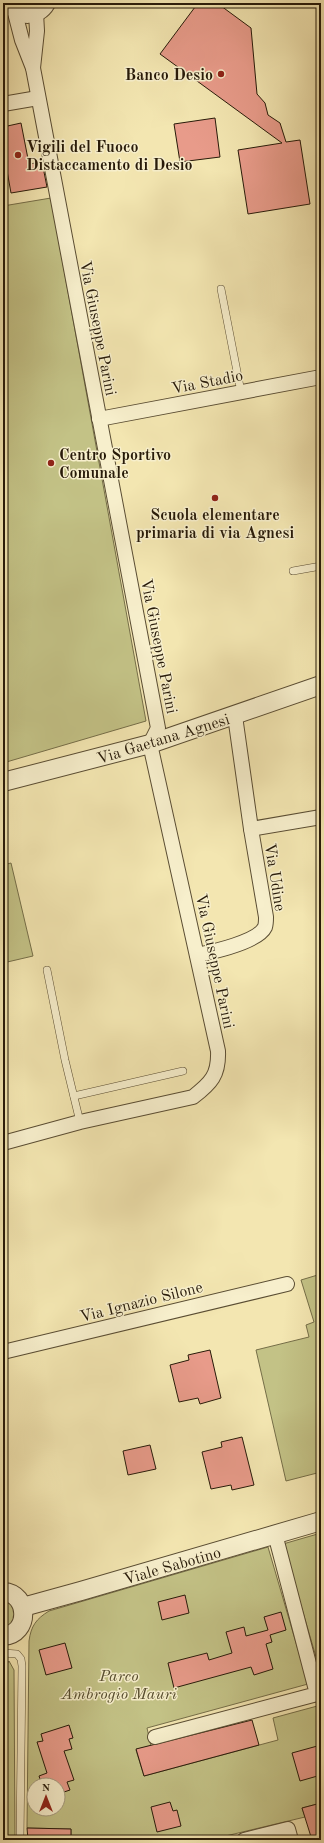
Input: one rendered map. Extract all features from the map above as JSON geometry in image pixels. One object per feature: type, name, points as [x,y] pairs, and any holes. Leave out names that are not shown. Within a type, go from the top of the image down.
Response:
[{"type":"street","points":[[12,6],[24,14],[46,6]]},
{"type":"street","name":"Via Giuseppe Parini","points":[[3,1143],[80,1122],[193,1097],[206,1087],[213,1078],[219,1064],[218,1051],[150,744],[158,728],[33,68],[22,40],[12,6]]},
{"type":"street","name":"Via Giuseppe Parini","points":[[33,68],[36,47],[46,6]]},
{"type":"street","points":[[3,104],[38,98]]},
{"type":"street","name":"Via Stadio","points":[[99,419],[321,376]]},
{"type":"street","name":"Via Gaetana Agnesi","points":[[3,782],[150,744],[235,716],[321,685]]},
{"type":"street","name":"Via Udine","points":[[197,955],[229,948],[258,934],[265,927],[266,918],[235,716]]},
{"type":"street","name":"Via Udine","points":[[252,829],[321,817]]},
{"type":"street","name":"Via Ignazio Silone","points":[[3,1352],[287,1284]]},
{"type":"street","name":"Viale Sabotino","points":[[23,1607],[321,1521]]},
{"type":"street","points":[[155,1737],[317,1694],[275,1534]]},
{"type":"street","points":[[3,1592],[14,1595],[20,1600],[24,1614],[19,1628],[14,1633],[3,1636]]},
{"type":"street","points":[[244,1840],[288,1829],[291,1840]]},
{"type":"lane","points":[[221,288],[241,392]]},
{"type":"lane","points":[[293,571],[321,566]]},
{"type":"lane","points":[[47,970],[80,1122]]},
{"type":"lane","points":[[74,1096],[183,1071]]},
{"type":"lane","points":[[3,1653],[17,1654],[21,1659],[22,1666],[20,1840]]},
{"type":"green space","name":"Centro Sportivo Comunale","points":[[51,198],[146,721],[3,763],[3,206]]},
{"type":"green space","points":[[11,863],[33,956],[3,963],[3,865]]},
{"type":"green space","points":[[321,1274],[321,1472],[286,1481],[256,1350],[309,1337],[306,1325],[314,1322],[301,1280]]},
{"type":"green space","points":[[321,1533],[321,1674],[283,1544]]},
{"type":"green space","name":"Parco Ambrogio Mauri","points":[[268,1547],[308,1684],[147,1728],[151,1746],[136,1750],[144,1776],[278,1740],[273,1718],[321,1705],[321,1803],[302,1808],[305,1817],[209,1840],[71,1840],[71,1829],[27,1828],[27,1817],[66,1817],[66,1777],[28,1777],[29,1641],[31,1631],[35,1623],[49,1611]]},
{"type":"green space","points":[[3,1598],[16,1606],[16,1621],[3,1630]]},
{"type":"green space","points":[[9,1661],[14,1670],[15,1840],[4,1840],[4,1668]]},
{"type":"building","name":"Banco Desio","points":[[198,3],[217,3],[251,28],[257,94],[265,103],[268,115],[280,123],[286,142],[300,140],[310,204],[248,214],[238,150],[282,143],[160,54]]},
{"type":"building","points":[[215,118],[220,157],[180,162],[174,124]]},
{"type":"building","name":"Vigili del Fuoco Distaccamento di Desio","points":[[21,123],[29,164],[42,162],[47,187],[11,193],[3,148],[3,127]]},
{"type":"building","points":[[210,1350],[221,1398],[200,1404],[198,1398],[179,1402],[170,1365],[189,1360],[188,1355]]},
{"type":"building","points":[[242,1437],[254,1485],[232,1490],[231,1485],[211,1489],[202,1452],[222,1447],[221,1442]]},
{"type":"building","points":[[150,1445],[156,1469],[128,1475],[123,1451]]},
{"type":"building","points":[[185,1595],[189,1613],[162,1620],[158,1602]]},
{"type":"building","points":[[281,1612],[286,1630],[270,1635],[272,1642],[266,1644],[273,1669],[254,1675],[251,1667],[174,1688],[168,1663],[207,1653],[209,1660],[232,1653],[226,1632],[244,1627],[246,1636],[268,1630],[264,1617]]},
{"type":"building","points":[[65,1643],[72,1668],[46,1675],[39,1650]]},
{"type":"building","points":[[252,1720],[259,1745],[144,1776],[136,1749]]},
{"type":"building","points":[[69,1725],[73,1738],[69,1739],[72,1749],[64,1751],[74,1780],[67,1782],[70,1790],[66,1791],[66,1777],[39,1777],[47,1773],[37,1742],[43,1741],[41,1734]]},
{"type":"building","points":[[321,1745],[321,1775],[300,1781],[292,1753]]},
{"type":"building","points":[[170,1802],[173,1811],[177,1810],[181,1826],[157,1832],[151,1807]]},
{"type":"building","points":[[321,1803],[321,1840],[312,1840],[302,1808]]},
{"type":"building","points":[[27,1828],[71,1829],[71,1840],[28,1840]]},
{"type":"place","name":"Banco Desio","points":[[221,74]]},
{"type":"place","name":"Vigili del Fuoco Distaccamento di Desio","points":[[18,155]]},
{"type":"place","name":"Centro Sportivo Comunale","points":[[51,463]]},
{"type":"place","name":"Scuola elementare primaria di via Agnesi","points":[[215,498]]}]
